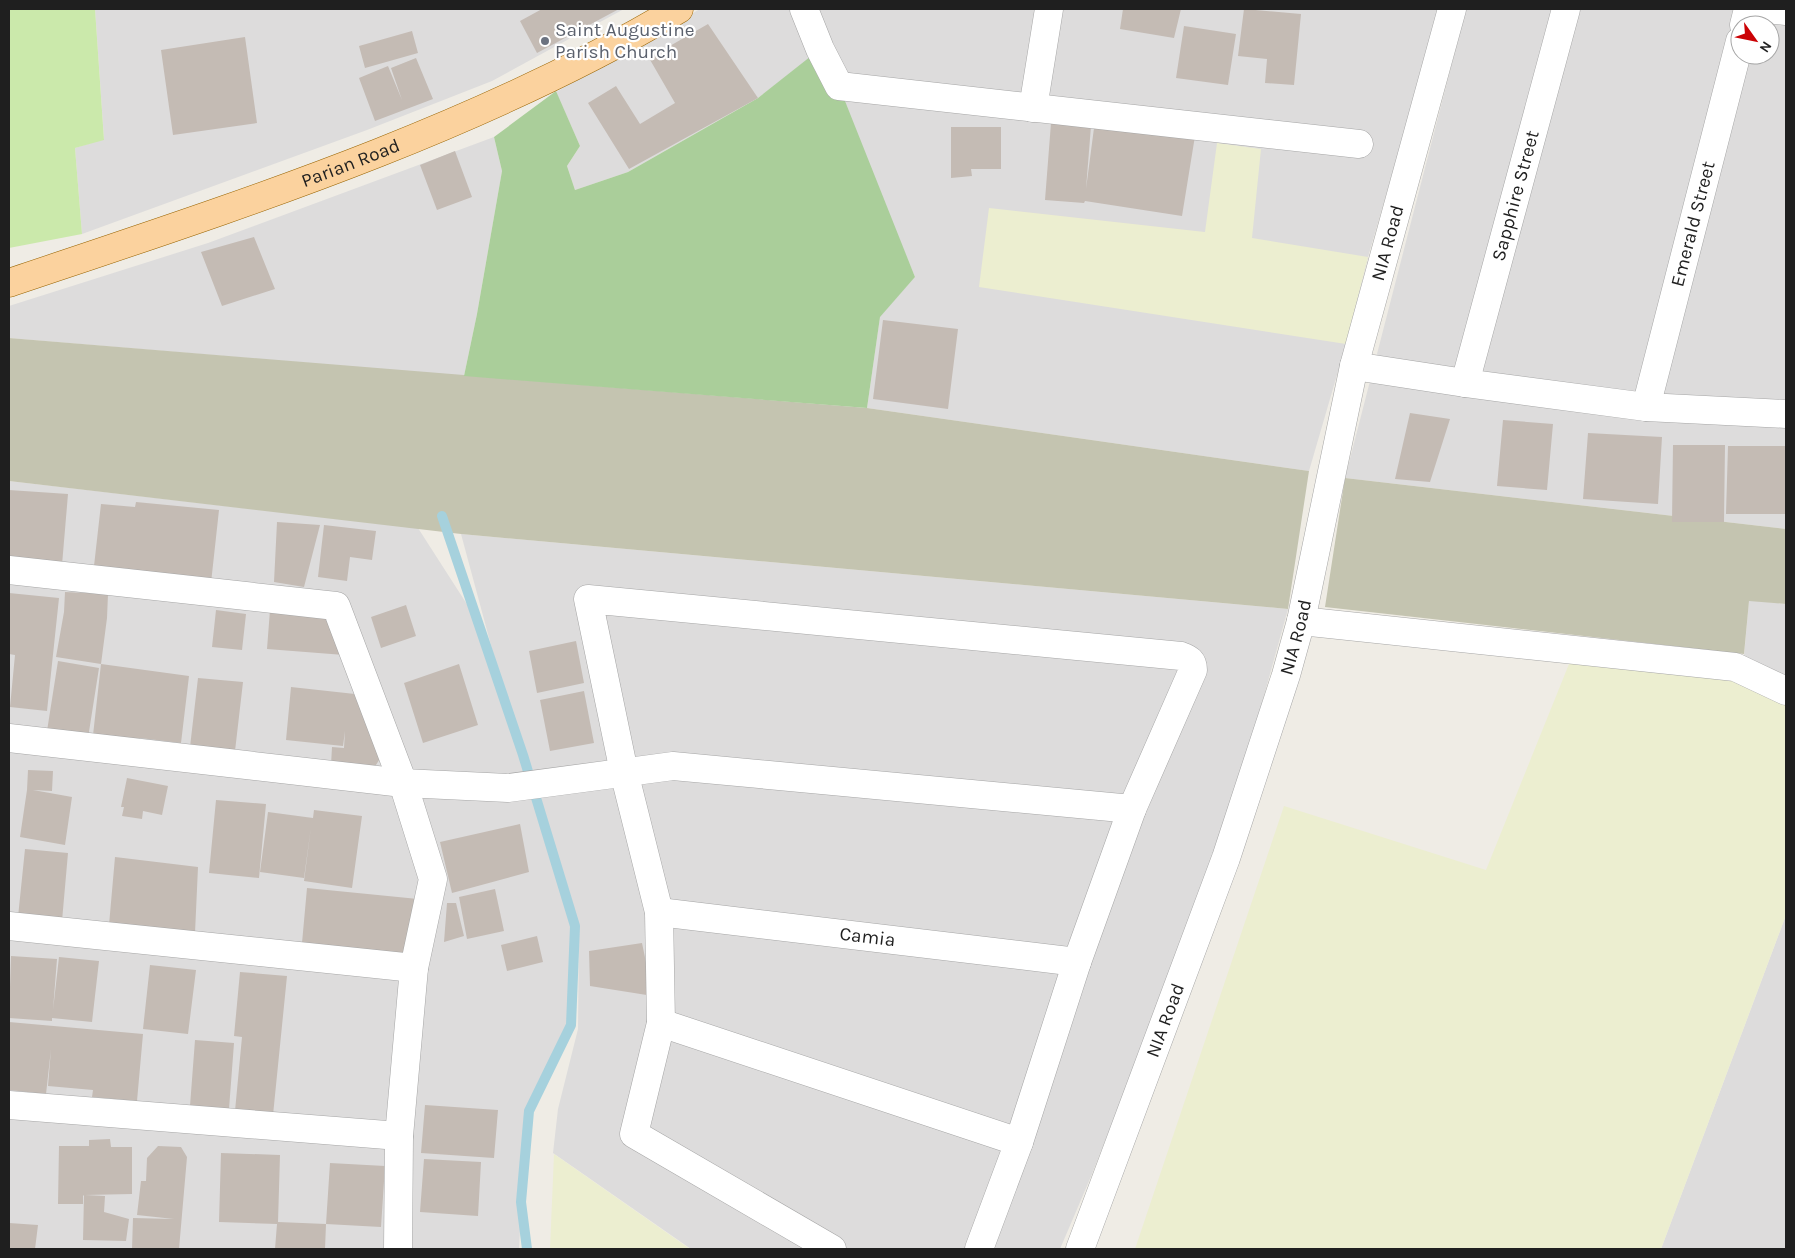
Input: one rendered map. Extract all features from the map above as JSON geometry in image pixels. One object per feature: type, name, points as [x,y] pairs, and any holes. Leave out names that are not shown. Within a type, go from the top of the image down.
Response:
[{"type":"main road","name":"Parian Road","points":[[9,283],[328,172],[443,126],[538,84],[601,53],[679,9]]},
{"type":"street","points":[[804,9],[820,49],[839,86],[1359,144]]},
{"type":"street","points":[[1033,108],[1049,9]]},
{"type":"street","name":"NIA Road","points":[[1080,1249],[1226,858],[1286,675],[1301,622],[1354,366],[1452,9]]},
{"type":"street","name":"Sapphire Street","points":[[1465,383],[1566,9]]},
{"type":"street","points":[[1765,9],[1786,11]]},
{"type":"street","name":"Emerald Street","points":[[1646,407],[1734,65]]},
{"type":"street","points":[[1354,366],[1646,407],[1786,414]]},
{"type":"street","points":[[9,570],[336,606],[403,783],[433,879],[414,968],[399,1136],[398,1249]]},
{"type":"street","points":[[832,1249],[634,1134],[661,1023],[658,912],[624,772],[588,599],[1171,655],[1189,659],[1193,665],[1193,670],[1132,809],[1077,962],[1019,1142],[979,1249]]},
{"type":"street","points":[[1301,622],[1735,667],[1786,691]]},
{"type":"street","points":[[9,738],[403,783],[508,788],[673,766],[1132,809]]},
{"type":"street","name":"Camia","points":[[658,912],[1077,962]]},
{"type":"street","points":[[9,926],[414,968]]},
{"type":"street","points":[[661,1023],[1019,1142]]},
{"type":"street","points":[[9,1105],[399,1136]]},
{"type":"shaded area","points":[[95,9],[624,9],[492,81],[367,130],[82,234],[75,148],[104,139]]},
{"type":"shaded area","points":[[700,9],[1440,9],[1368,257],[1346,344],[1309,471],[867,408],[880,316],[915,277],[820,50],[758,98],[628,172],[575,190],[567,166],[580,146],[556,92]]},
{"type":"shaded area","points":[[1466,9],[1786,9],[1786,529],[1345,478]]},
{"type":"shaded area","points":[[494,137],[502,171],[464,376],[9,338],[9,306],[208,243]]},
{"type":"shaded area","points":[[1217,143],[1261,149],[1252,238],[1368,257],[1346,344],[979,287],[989,208],[1205,232]]},
{"type":"shaded area","points":[[9,338],[867,408],[1309,471],[1288,609],[461,534],[9,481]]},
{"type":"shaded area","points":[[1345,478],[1786,529],[1786,604],[1749,601],[1744,654],[1325,607]]},
{"type":"shaded area","points":[[9,481],[418,528],[479,623],[572,926],[569,1024],[526,1114],[519,1249],[9,1249]]},
{"type":"shaded area","points":[[461,534],[1288,609],[1226,833],[1092,1174],[1060,1249],[691,1249],[553,1153],[558,1109],[578,1029],[579,928],[492,649]]},
{"type":"shaded area","points":[[1749,600],[1786,604],[1786,697],[1742,679]]},
{"type":"shaded area","points":[[1571,659],[1742,679],[1786,697],[1786,915],[1661,1249],[1135,1249],[1284,806],[1486,870]]},
{"type":"shaded area","points":[[1786,915],[1786,1249],[1661,1249]]},
{"type":"shaded area","points":[[554,1154],[690,1249],[550,1249]]},
{"type":"green space","points":[[9,9],[95,9],[104,140],[75,148],[82,234],[9,248]]},
{"type":"green space","points":[[820,49],[839,86],[915,277],[880,317],[867,408],[464,376],[502,171],[494,137],[556,91],[580,146],[567,166],[575,190],[628,172],[758,98]]},
{"type":"building","name":"Saint Augustine Parish Church","points":[[542,9],[619,9],[537,53],[520,21]]},
{"type":"building","points":[[1123,9],[1181,9],[1174,38],[1120,29]]},
{"type":"building","points":[[1244,9],[1301,14],[1294,85],[1265,83],[1267,59],[1238,56]]},
{"type":"building","points":[[708,24],[758,98],[629,169],[588,103],[616,86],[640,124],[675,103],[649,58]]},
{"type":"building","points":[[1184,26],[1236,34],[1228,85],[1176,78]]},
{"type":"building","points":[[412,31],[418,53],[365,68],[359,46]]},
{"type":"building","points":[[245,37],[257,123],[173,135],[161,50]]},
{"type":"building","points":[[416,58],[433,99],[375,121],[359,78],[388,66],[402,100],[391,68]]},
{"type":"building","points":[[1051,123],[1091,126],[1086,189],[1094,128],[1195,136],[1182,216],[1085,201],[1084,203],[1045,200]]},
{"type":"building","points":[[951,127],[1001,127],[1001,169],[971,169],[972,176],[951,178]]},
{"type":"building","points":[[455,151],[472,197],[437,210],[420,165]]},
{"type":"building","points":[[254,237],[275,289],[222,306],[201,252]]},
{"type":"building","points":[[883,320],[958,329],[948,409],[873,399]]},
{"type":"building","points":[[1410,413],[1450,419],[1430,482],[1395,479]]},
{"type":"building","points":[[1503,420],[1553,424],[1547,490],[1497,486]]},
{"type":"building","points":[[1588,433],[1662,437],[1658,504],[1583,499]]},
{"type":"building","points":[[1673,445],[1725,445],[1724,522],[1672,522]]},
{"type":"building","points":[[1728,446],[1786,446],[1785,514],[1726,514]]},
{"type":"building","points":[[9,490],[68,494],[62,565],[9,561]]},
{"type":"building","points":[[136,502],[219,510],[211,583],[128,575],[129,569],[94,566],[101,504],[135,507]]},
{"type":"building","points":[[277,522],[320,525],[304,587],[274,582]]},
{"type":"building","points":[[324,525],[376,531],[372,560],[350,557],[347,581],[318,577]]},
{"type":"building","points":[[65,592],[108,594],[101,664],[56,657],[64,612]]},
{"type":"building","points":[[9,593],[59,598],[47,711],[10,707],[15,655],[9,654]]},
{"type":"building","points":[[406,605],[416,636],[381,648],[371,617]]},
{"type":"building","points":[[216,610],[246,614],[242,650],[212,647]]},
{"type":"building","points":[[270,610],[329,615],[344,655],[267,649]]},
{"type":"building","points":[[576,641],[584,683],[537,693],[529,651]]},
{"type":"building","points":[[58,661],[99,668],[88,738],[47,731]]},
{"type":"building","points":[[101,664],[189,676],[181,743],[140,738],[138,750],[92,744]]},
{"type":"building","points":[[459,664],[478,725],[423,743],[404,683]]},
{"type":"building","points":[[198,678],[243,682],[235,751],[190,747]]},
{"type":"building","points":[[291,687],[364,695],[383,754],[374,768],[331,765],[332,747],[344,748],[345,731],[343,746],[286,740]]},
{"type":"building","points":[[584,691],[594,743],[550,751],[540,700]]},
{"type":"building","points":[[28,770],[53,771],[52,791],[33,790],[72,797],[65,845],[20,837]]},
{"type":"building","points":[[127,778],[168,786],[162,815],[143,811],[142,819],[122,816],[124,807],[121,807]]},
{"type":"building","points":[[216,800],[266,804],[259,878],[209,873]]},
{"type":"building","points":[[314,810],[362,816],[352,888],[304,881],[311,827],[304,878],[260,872],[268,812],[313,818]]},
{"type":"building","points":[[520,824],[529,872],[452,893],[440,842]]},
{"type":"building","points":[[25,849],[68,853],[62,921],[18,917]]},
{"type":"building","points":[[115,857],[198,867],[195,933],[109,925]]},
{"type":"building","points":[[307,888],[418,899],[412,954],[302,943]]},
{"type":"building","points":[[495,889],[504,931],[467,939],[459,897]]},
{"type":"building","points":[[447,903],[456,903],[464,936],[444,942]]},
{"type":"building","points":[[537,936],[543,962],[507,971],[501,945]]},
{"type":"building","points":[[642,943],[653,996],[590,986],[589,951]]},
{"type":"building","points":[[11,956],[57,959],[53,1010],[59,957],[99,961],[92,1022],[52,1018],[52,1021],[9,1018]]},
{"type":"building","points":[[150,965],[196,970],[188,1034],[143,1029]]},
{"type":"building","points":[[240,972],[287,976],[273,1115],[235,1111],[242,1037],[234,1036]]},
{"type":"building","points":[[9,1022],[143,1034],[137,1101],[92,1097],[93,1090],[48,1086],[51,1049],[46,1094],[9,1090]]},
{"type":"building","points":[[195,1040],[234,1043],[229,1109],[190,1106]]},
{"type":"building","points":[[425,1105],[498,1110],[494,1158],[421,1153]]},
{"type":"building","points":[[110,1139],[111,1147],[132,1147],[132,1194],[85,1195],[105,1196],[104,1212],[129,1219],[126,1241],[83,1240],[84,1195],[83,1204],[58,1204],[59,1146],[89,1146],[89,1140]]},
{"type":"building","points":[[158,1146],[181,1147],[187,1157],[179,1249],[132,1249],[133,1218],[174,1219],[137,1215],[141,1181],[146,1181],[147,1158]]},
{"type":"building","points":[[221,1153],[280,1155],[278,1222],[326,1224],[325,1249],[275,1249],[277,1224],[219,1222]]},
{"type":"building","points":[[424,1159],[481,1162],[478,1216],[420,1212]]},
{"type":"building","points":[[330,1163],[385,1166],[381,1227],[326,1224]]},
{"type":"building","points":[[9,1223],[38,1225],[35,1249],[9,1249]]},
{"type":"waterway","points":[[442,516],[523,755],[575,926],[571,1025],[529,1111],[521,1202],[527,1249]]},
{"type":"place","name":"Saint Augustine Parish Church","points":[[545,41]]}]
